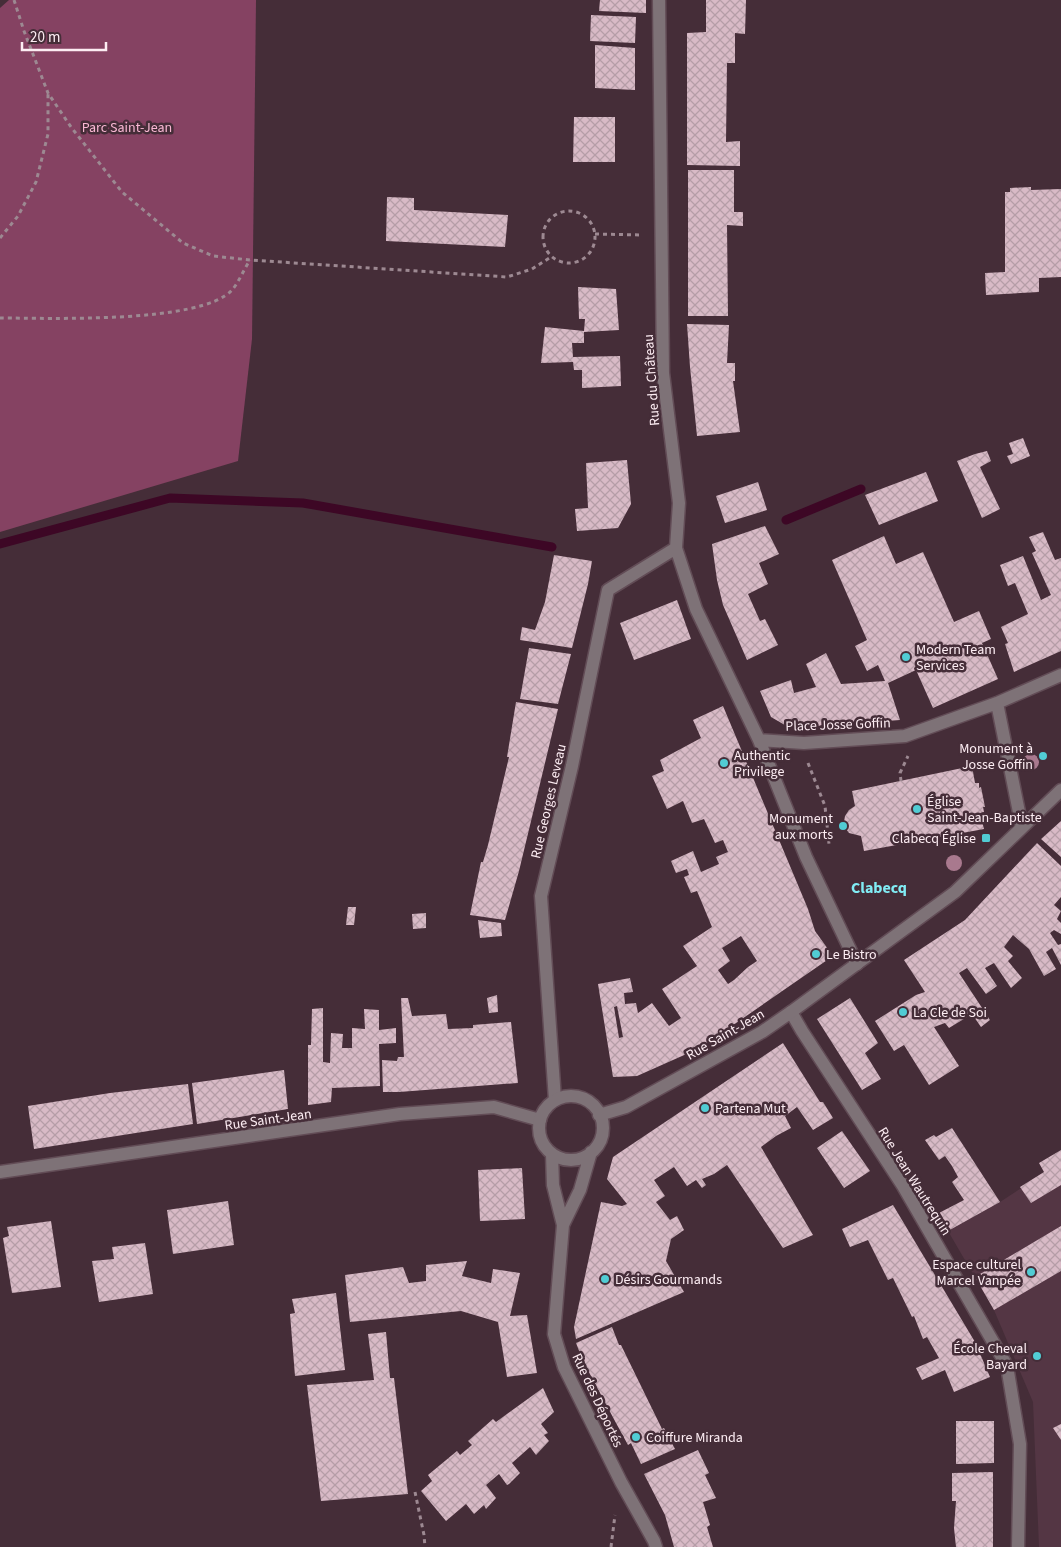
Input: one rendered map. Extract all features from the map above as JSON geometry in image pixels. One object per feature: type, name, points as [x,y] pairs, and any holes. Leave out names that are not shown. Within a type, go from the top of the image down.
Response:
[{"type":"street","name":"Rue du Château","points":[[659,0],[663,373],[679,503],[676,548],[696,609],[759,740]]},
{"type":"street","name":"Rue Georges Leveau","points":[[555,1100],[540,896],[572,766],[608,590],[676,548]]},
{"type":"street","name":"Place Josse Goffin","points":[[759,740],[804,743],[905,736],[997,703],[1061,675]]},
{"type":"street","points":[[997,703],[1022,827]]},
{"type":"street","points":[[759,740],[806,857],[857,964],[955,892],[1061,790]]},
{"type":"street","name":"Rue Saint-Jean","points":[[599,1114],[626,1108],[762,1032],[857,964]]},
{"type":"street","name":"Rue Jean Wautrequin","points":[[791,1012],[903,1186],[1007,1366],[1020,1444],[1018,1547]]},
{"type":"street","points":[[573,1096],[584,1099],[593,1105],[599,1114],[602,1122],[602,1133],[599,1143],[592,1152],[578,1159],[567,1160],[552,1154],[542,1142],[539,1131],[540,1120],[546,1107],[555,1100],[573,1096]]},
{"type":"street","name":"Rue Saint-Jean","points":[[0,1172],[400,1114],[494,1107],[540,1120]]},
{"type":"street","name":"Rue des Déportés","points":[[563,1224],[580,1190],[592,1152]]},
{"type":"street","name":"Rue des Déportés","points":[[552,1154],[553,1185],[563,1224],[554,1334],[564,1367],[621,1482],[656,1547]]},
{"type":"path","points":[[14,0],[48,93],[71,127],[122,192],[183,243],[213,256],[250,260],[507,277],[532,269],[551,257]]},
{"type":"path","points":[[0,238],[18,216],[36,182],[48,134],[48,93]]},
{"type":"path","points":[[573,211],[584,215],[592,223],[595,234],[594,246],[587,257],[575,264],[562,263],[551,257],[544,248],[542,237],[545,226],[552,217],[562,212],[573,211]]},
{"type":"path","points":[[595,234],[661,235]]},
{"type":"path","points":[[0,318],[113,317],[184,310],[211,303],[232,290],[250,260]]},
{"type":"path","points":[[804,743],[807,761],[825,806],[829,844]]},
{"type":"path","points":[[415,1492],[424,1535],[424,1547]]},
{"type":"shaded area","name":"École Cheval Bayard","points":[[1061,1162],[1061,1547],[1039,1547],[1033,1402],[994,1310],[948,1231],[1000,1202]]},
{"type":"green space","name":"Parc Saint-Jean","points":[[9,0],[256,0],[252,339],[238,461],[0,532],[0,8]]},
{"type":"building","points":[[600,0],[646,0],[646,13],[599,11]]},
{"type":"building","points":[[706,0],[746,0],[745,34],[735,33],[735,63],[727,63],[726,142],[740,141],[740,166],[687,165],[687,33],[706,32]]},
{"type":"building","points":[[591,15],[636,17],[635,43],[590,41]]},
{"type":"building","points":[[595,45],[635,48],[635,90],[595,88]]},
{"type":"building","points":[[574,117],[615,117],[615,162],[573,162]]},
{"type":"building","points":[[688,170],[734,170],[734,212],[743,212],[743,226],[727,225],[728,316],[688,316]]},
{"type":"building","points":[[1031,187],[1031,190],[1061,189],[1061,277],[1039,278],[1039,292],[986,295],[985,273],[1005,272],[1005,192],[1010,192],[1010,188]]},
{"type":"building","points":[[387,197],[414,198],[414,210],[508,215],[505,247],[386,241]]},
{"type":"building","points":[[578,287],[616,289],[619,330],[584,332],[584,343],[572,343],[573,357],[620,356],[621,386],[582,388],[582,370],[574,370],[573,362],[541,363],[545,327],[584,331],[585,319],[579,319]]},
{"type":"building","points":[[687,324],[729,325],[727,363],[735,363],[735,381],[733,381],[740,432],[697,436]]},
{"type":"building","points":[[1023,438],[1030,456],[1011,464],[1007,456],[1013,454],[1009,443]]},
{"type":"building","points":[[987,451],[991,461],[980,467],[1000,509],[982,518],[957,461]]},
{"type":"building","points":[[627,460],[631,504],[618,528],[577,531],[575,509],[588,508],[586,463]]},
{"type":"building","points":[[926,472],[938,501],[879,525],[865,495]]},
{"type":"building","points":[[758,482],[767,510],[725,523],[716,496]]},
{"type":"building","points":[[765,526],[779,554],[759,563],[768,584],[748,594],[760,621],[765,619],[778,645],[747,660],[723,605],[712,544]]},
{"type":"building","points":[[1043,532],[1055,560],[1061,558],[1061,651],[1014,672],[1005,644],[1008,643],[1001,627],[1028,614],[1015,583],[1008,586],[1000,565],[1023,556],[1041,600],[1051,595],[1032,553],[1036,551],[1029,537]]},
{"type":"building","points":[[884,536],[896,564],[923,552],[954,622],[979,611],[991,639],[982,643],[998,679],[933,708],[916,670],[888,683],[900,720],[790,728],[771,717],[760,691],[791,680],[794,693],[816,687],[806,664],[826,653],[841,684],[885,681],[878,665],[867,671],[855,646],[867,640],[832,560]]},
{"type":"building","points":[[554,555],[592,561],[572,648],[520,640],[522,627],[535,630],[545,602]]},
{"type":"building","points":[[677,600],[691,639],[634,660],[620,623]]},
{"type":"building","points":[[529,648],[571,654],[558,704],[520,699]]},
{"type":"building","points":[[516,702],[558,709],[519,871],[505,920],[470,915],[481,862],[483,862],[488,845],[509,757],[507,757]]},
{"type":"building","points":[[723,706],[808,909],[815,931],[833,956],[700,1048],[637,1076],[613,1077],[598,984],[630,978],[633,992],[624,993],[625,1004],[636,1003],[638,1013],[652,1003],[669,1026],[681,1018],[662,989],[697,966],[683,946],[712,927],[697,891],[691,893],[684,877],[689,875],[687,869],[676,873],[671,861],[693,851],[701,872],[719,864],[716,857],[728,852],[723,840],[715,843],[704,819],[692,823],[683,801],[667,809],[652,776],[664,771],[660,760],[701,738],[693,720]],"holes":[[[741,936],[757,961],[728,984],[718,970],[730,961],[722,948]],[[617,1006],[623,1037],[619,1038],[614,1007]]]},
{"type":"building","name":"Église Saint-Jean-Baptiste","points":[[972,766],[975,783],[979,783],[979,788],[981,787],[985,807],[983,807],[984,812],[980,813],[984,829],[864,851],[861,836],[849,833],[846,829],[845,816],[855,806],[852,791]]},
{"type":"building","points":[[1061,821],[1061,857],[1041,839]]},
{"type":"building","points":[[1037,843],[1061,866],[1061,897],[1054,905],[1061,911],[1057,919],[1061,923],[1061,934],[1054,930],[1050,933],[1058,945],[1061,944],[1061,965],[1052,948],[1046,952],[1056,969],[1044,976],[1029,949],[1013,935],[1004,947],[1013,956],[1008,961],[1022,978],[1011,988],[994,963],[985,968],[997,986],[986,994],[967,968],[959,973],[990,1020],[981,1027],[972,1014],[949,1028],[945,1023],[934,1027],[959,1066],[929,1085],[904,1045],[894,1051],[875,1021],[916,995],[925,992],[904,960],[965,920]]},
{"type":"building","points":[[348,907],[356,907],[354,925],[346,925]]},
{"type":"building","points":[[426,913],[426,928],[413,929],[412,914]]},
{"type":"building","points":[[478,920],[501,923],[502,936],[480,938]]},
{"type":"building","points":[[497,995],[498,1012],[489,1013],[487,998]]},
{"type":"building","points":[[401,998],[408,998],[412,1016],[446,1014],[448,1029],[473,1028],[473,1025],[511,1022],[518,1083],[383,1092],[382,1060],[397,1061],[398,1057],[404,1057]]},
{"type":"building","points":[[850,998],[878,1043],[865,1053],[881,1079],[862,1090],[817,1019]]},
{"type":"building","points":[[323,1008],[323,1062],[330,1063],[331,1033],[343,1034],[342,1048],[352,1048],[352,1028],[365,1029],[364,1009],[379,1010],[379,1030],[396,1028],[396,1043],[379,1044],[380,1086],[332,1088],[331,1102],[308,1105],[308,1045],[311,1045],[312,1009]]},
{"type":"building","points":[[783,1043],[820,1102],[823,1102],[833,1118],[813,1130],[797,1107],[785,1116],[791,1128],[761,1147],[813,1235],[783,1248],[727,1165],[714,1174],[702,1179],[706,1185],[702,1188],[696,1180],[687,1186],[674,1167],[654,1180],[665,1196],[656,1202],[670,1220],[677,1216],[684,1230],[671,1239],[666,1261],[684,1292],[576,1339],[574,1327],[601,1202],[622,1206],[627,1204],[607,1179],[613,1157]]},
{"type":"building","points":[[284,1070],[288,1109],[197,1124],[192,1083]]},
{"type":"building","points":[[188,1084],[193,1124],[34,1149],[28,1106],[110,1093]]},
{"type":"building","points":[[952,1128],[1000,1202],[948,1231],[937,1214],[964,1200],[952,1182],[958,1177],[952,1166],[945,1156],[939,1160],[925,1140],[934,1135],[936,1137]]},
{"type":"building","points":[[842,1131],[870,1171],[844,1188],[817,1148]]},
{"type":"building","points":[[1061,1150],[1061,1185],[1031,1203],[1020,1187],[1044,1172],[1039,1163]]},
{"type":"building","points":[[522,1168],[525,1219],[480,1221],[478,1170]]},
{"type":"building","points":[[228,1201],[234,1245],[173,1254],[167,1210]]},
{"type":"building","points":[[893,1205],[975,1342],[990,1377],[954,1392],[945,1370],[922,1380],[916,1368],[939,1358],[927,1337],[923,1339],[914,1316],[912,1317],[893,1278],[888,1280],[868,1240],[850,1247],[842,1229]]},
{"type":"building","points":[[51,1221],[61,1287],[12,1293],[3,1238],[9,1236],[7,1227]]},
{"type":"building","points":[[1061,1226],[1061,1271],[994,1310],[975,1277]]},
{"type":"building","points":[[145,1243],[153,1294],[99,1302],[92,1261],[114,1259],[112,1247]]},
{"type":"building","points":[[467,1261],[462,1276],[491,1283],[493,1269],[520,1273],[510,1316],[527,1315],[537,1373],[507,1377],[498,1322],[461,1311],[350,1322],[345,1275],[403,1267],[409,1283],[426,1281],[426,1265]]},
{"type":"building","points":[[336,1293],[345,1370],[295,1376],[290,1314],[295,1313],[292,1299]]},
{"type":"building","points":[[612,1327],[619,1345],[621,1345],[662,1429],[664,1428],[675,1449],[641,1464],[631,1443],[628,1445],[616,1423],[583,1361],[576,1343]]},
{"type":"building","points":[[386,1332],[390,1378],[394,1378],[408,1494],[321,1501],[307,1385],[374,1380],[368,1334]]},
{"type":"building","points":[[543,1388],[554,1412],[541,1424],[548,1433],[544,1435],[549,1441],[536,1455],[530,1447],[512,1463],[520,1473],[509,1484],[507,1485],[499,1474],[486,1485],[496,1498],[486,1509],[484,1505],[474,1514],[466,1504],[446,1521],[421,1491],[432,1481],[428,1475],[457,1451],[460,1455],[472,1445],[468,1441],[493,1419],[496,1422]]},
{"type":"building","points":[[956,1421],[994,1421],[994,1463],[956,1464]]},
{"type":"building","points":[[1061,1424],[1061,1440],[1053,1428]]},
{"type":"building","points":[[698,1450],[709,1473],[705,1475],[716,1498],[703,1502],[710,1525],[707,1527],[713,1547],[674,1547],[665,1515],[644,1474]]},
{"type":"building","points":[[993,1472],[993,1547],[956,1547],[954,1528],[956,1501],[952,1501],[952,1473]]},
{"type":"waterway","points":[[786,520],[861,489]]},
{"type":"waterway","points":[[0,544],[170,498],[303,503],[552,547]]},
{"type":"place","name":"Modern Team Services","points":[[906,657]]},
{"type":"place","name":"Monument à Josse Goffin","points":[[1043,756]]},
{"type":"place","name":"Authentic Privilege","points":[[724,763]]},
{"type":"place","name":"Église Saint-Jean-Baptiste","points":[[917,809]]},
{"type":"place","name":"Monument aux morts","points":[[843,826]]},
{"type":"place","name":"Clabecq Église","points":[[986,838]]},
{"type":"place","name":"Le Bistro","points":[[816,954]]},
{"type":"place","name":"La Cle de Soi","points":[[903,1012]]},
{"type":"place","name":"Partena Mut","points":[[705,1108]]},
{"type":"place","name":"Espace culturel Marcel Vanpée","points":[[1031,1272]]},
{"type":"place","name":"Désirs Gourmands","points":[[605,1279]]},
{"type":"place","name":"École Cheval Bayard","points":[[1037,1356]]},
{"type":"place","name":"Coiffure Miranda","points":[[636,1437]]},
{"type":"district","name":"Clabecq","points":[[879,887]]}]
